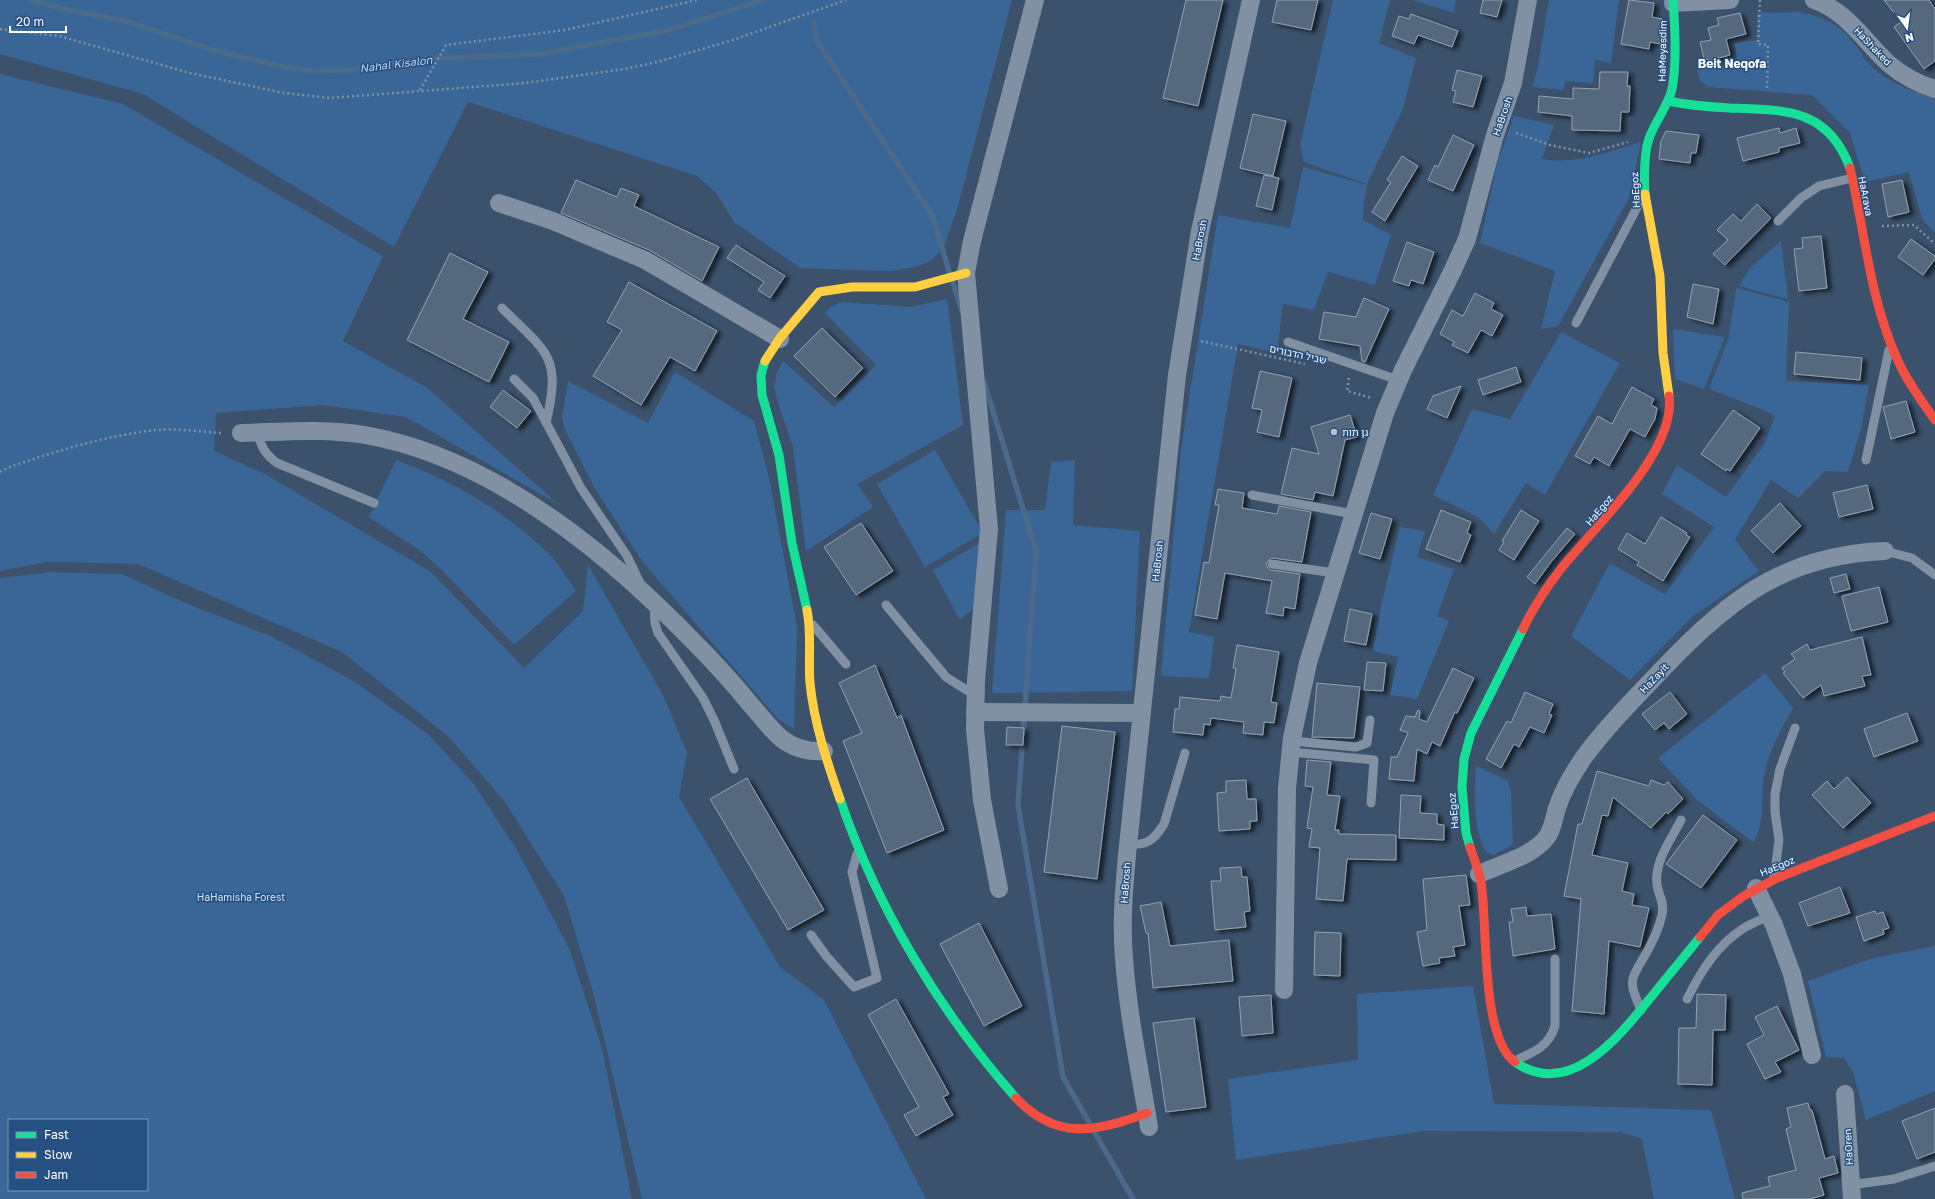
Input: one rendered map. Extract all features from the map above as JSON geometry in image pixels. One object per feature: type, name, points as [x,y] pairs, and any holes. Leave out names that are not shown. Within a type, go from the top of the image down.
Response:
[{"type":"street","points":[[999,888],[982,800],[977,753],[975,704],[990,530],[966,273],[972,241],[1035,0]]},
{"type":"street","name":"HaBrosh","points":[[1148,1120],[1127,991],[1124,958],[1123,907],[1128,844],[1177,375],[1202,225],[1251,0]]},
{"type":"street","name":"HaBrosh","points":[[1284,990],[1285,814],[1291,746],[1308,663],[1377,436],[1389,402],[1398,380],[1461,254],[1472,224],[1498,127],[1513,83],[1528,0]]},
{"type":"street","points":[[1673,1],[1730,0]]},
{"type":"street","name":"HaShaked","points":[[1814,0],[1832,8],[1847,19],[1894,68],[1913,80],[1935,89]]},
{"type":"street","name":"HaMeyasdim","points":[[1668,101],[1672,88],[1674,34],[1673,1]]},
{"type":"street","name":"HaArava","points":[[1668,101],[1698,106],[1761,110],[1799,115],[1824,128],[1835,138],[1841,148],[1852,178],[1876,299],[1890,345],[1909,383],[1935,420]]},
{"type":"street","name":"HaEgoz","points":[[1668,101],[1649,137],[1644,173],[1644,195],[1660,276],[1663,353],[1670,404],[1667,423],[1662,438],[1631,487],[1603,522],[1560,570],[1522,626],[1471,733],[1464,759],[1462,787],[1466,833],[1479,874],[1484,903],[1493,1024],[1502,1049],[1513,1062],[1534,1072],[1556,1073],[1578,1068],[1604,1051],[1641,1010],[1718,915],[1734,902],[1774,879],[1935,816]]},
{"type":"street","points":[[499,202],[553,221],[645,260],[780,339]]},
{"type":"street","points":[[966,273],[931,285],[908,288],[855,286],[830,288],[819,292],[770,351],[762,366],[761,380],[764,399],[777,445],[796,563],[810,621],[810,687],[815,715],[833,780],[859,847],[896,925],[936,991],[980,1052],[1026,1108],[1048,1123],[1059,1127],[1082,1130],[1148,1120]]},
{"type":"street","points":[[249,433],[309,431],[345,432],[384,439],[429,452],[480,476],[528,503],[593,551],[651,600],[707,655],[782,739],[800,749],[824,751]]},
{"type":"street","name":"HaZayit","points":[[1479,874],[1523,855],[1544,841],[1551,830],[1557,808],[1568,782],[1594,743],[1673,657],[1729,606],[1763,583],[1795,567],[1841,555],[1885,551]]},
{"type":"street","points":[[975,704],[1141,713]]},
{"type":"street","points":[[1756,888],[1770,916],[1792,974],[1812,1055]]},
{"type":"street","name":"HaOren","points":[[1845,1094],[1851,1192]]},
{"type":"lane","points":[[1778,221],[1801,198],[1819,186],[1852,178]]},
{"type":"lane","points":[[1576,323],[1644,195]]},
{"type":"lane","points":[[502,308],[542,348],[550,360],[553,374],[553,390],[546,423]]},
{"type":"lane","points":[[1288,342],[1398,380]]},
{"type":"lane","points":[[1866,460],[1890,345]]},
{"type":"lane","points":[[514,379],[533,398],[581,488],[627,556],[651,600],[658,633],[703,698],[734,768]]},
{"type":"lane","points":[[249,433],[268,456],[277,463],[374,503]]},
{"type":"lane","points":[[1252,495],[1353,514]]},
{"type":"lane","points":[[1885,551],[1912,558],[1935,575]]},
{"type":"lane","points":[[1272,564],[1335,573]]},
{"type":"lane","points":[[886,605],[946,677],[975,704]]},
{"type":"lane","points":[[810,621],[846,664]]},
{"type":"lane","points":[[1291,746],[1356,747],[1364,745],[1367,743],[1370,720]]},
{"type":"lane","points":[[1774,879],[1779,840],[1774,812],[1775,794],[1780,769],[1795,728]]},
{"type":"lane","points":[[1291,746],[1374,760],[1371,803]]},
{"type":"lane","points":[[1128,844],[1140,846],[1158,834],[1164,824],[1185,753]]},
{"type":"lane","points":[[1641,1010],[1633,993],[1632,983],[1634,973],[1645,956],[1662,915],[1663,905],[1657,885],[1658,869],[1662,856],[1681,820]]},
{"type":"lane","points":[[812,935],[827,957],[854,987],[877,978],[852,872],[859,847]]},
{"type":"lane","points":[[1687,999],[1703,969],[1725,942],[1745,927],[1770,916]]},
{"type":"lane","points":[[1513,1062],[1534,1052],[1546,1044],[1553,1034],[1555,959]]},
{"type":"lane","points":[[1851,1192],[1935,1166]]},
{"type":"path","points":[[420,90],[446,45],[565,30],[697,0]]},
{"type":"path","points":[[0,29],[41,33],[83,41],[168,68],[309,97],[366,97],[420,90],[525,83],[580,76],[644,65],[730,41],[846,0]]},
{"type":"path","points":[[1760,0],[1758,44],[1768,44],[1768,88],[1762,96],[1761,110]]},
{"type":"path","points":[[1498,127],[1550,145],[1589,153],[1649,137]]},
{"type":"path","points":[[1862,229],[1897,225],[1914,225],[1935,244]]},
{"type":"path","name":"שביל הדבורים","points":[[1183,337],[1312,366]]},
{"type":"path","points":[[1350,374],[1348,392],[1389,402]]},
{"type":"path","points":[[0,472],[53,451],[95,440],[157,430],[249,433]]},
{"type":"green space","points":[[0,0],[1012,0],[958,206],[944,247],[931,261],[915,267],[891,271],[800,268],[734,222],[716,193],[697,176],[468,102],[394,247],[143,94],[0,54]]},
{"type":"green space","points":[[1333,0],[1390,0],[1379,43],[1416,58],[1403,109],[1367,184],[1304,162],[1300,145]]},
{"type":"green space","points":[[1413,0],[1456,0],[1454,13]]},
{"type":"green space","points":[[1549,0],[1619,0],[1611,63],[1595,60],[1593,83],[1565,81],[1563,90],[1532,87],[1538,67]]},
{"type":"green space","points":[[1799,12],[1826,20],[1840,29],[1853,41],[1865,60],[1880,74],[1897,84],[1935,99],[1935,233],[1922,219],[1909,172],[1865,182],[1850,133],[1812,95],[1708,87],[1700,80],[1697,70],[1737,63],[1735,43],[1757,40],[1757,13]]},
{"type":"green space","points":[[0,74],[123,104],[383,256],[343,341],[426,387],[558,504],[406,417],[323,405],[216,413],[214,451],[265,474],[431,572],[524,668],[583,611],[588,565],[663,695],[687,752],[679,797],[780,967],[824,1000],[926,1199],[642,1199],[593,992],[564,896],[505,802],[449,737],[342,652],[138,564],[46,562],[0,571]]},
{"type":"green space","points":[[1514,116],[1554,125],[1542,159],[1580,159],[1641,142],[1629,198],[1558,326],[1541,329],[1555,271],[1480,243],[1497,164]]},
{"type":"green space","points":[[1303,167],[1367,185],[1364,200],[1363,220],[1391,235],[1375,285],[1328,272],[1314,310],[1283,304],[1277,353],[1238,344],[1189,632],[1214,637],[1209,678],[1161,676],[1181,450],[1218,215],[1290,228]]},
{"type":"green space","points":[[1781,241],[1788,299],[1739,286],[1750,268]]},
{"type":"green space","points":[[1736,288],[1789,302],[1786,381],[1869,385],[1861,429],[1848,472],[1825,471],[1798,498],[1771,480],[1735,540],[1759,571],[1693,616],[1630,680],[1571,636],[1610,563],[1665,594],[1714,527],[1662,494],[1677,465],[1726,497],[1765,443],[1775,416],[1709,389],[1729,337]]},
{"type":"green space","points":[[947,299],[963,425],[857,484],[873,507],[806,551],[793,447],[779,407],[774,387],[777,372],[783,361],[834,407],[876,365],[825,313],[831,307],[842,302],[911,307]]},
{"type":"green space","points":[[1673,329],[1725,337],[1704,389],[1675,379]]},
{"type":"green space","points":[[1561,332],[1620,363],[1545,495],[1526,483],[1494,534],[1478,517],[1433,495],[1472,409],[1510,419]]},
{"type":"green space","points":[[675,372],[754,421],[769,478],[797,627],[794,729],[778,719],[642,561],[594,487],[565,430],[562,418],[568,381],[648,423]]},
{"type":"green space","points":[[935,450],[983,533],[925,567],[877,484]]},
{"type":"green space","points":[[396,460],[438,477],[498,512],[534,540],[551,556],[576,591],[514,645],[445,573],[422,552],[369,517]]},
{"type":"green space","points":[[1075,460],[1073,525],[1140,531],[1132,691],[992,693],[1006,510],[1045,510],[1051,462]]},
{"type":"green space","points":[[1400,527],[1425,531],[1417,557],[1454,569],[1437,616],[1449,621],[1417,699],[1390,695],[1398,657],[1373,651],[1382,602]]},
{"type":"green space","points":[[985,540],[976,606],[960,620],[933,570]]},
{"type":"green space","name":"HaHamisha Forest","points":[[51,572],[122,574],[185,603],[270,636],[352,680],[428,734],[473,783],[517,850],[569,948],[602,1048],[632,1199],[0,1199],[0,578]]},
{"type":"green space","points":[[1765,673],[1793,708],[1772,749],[1766,767],[1763,784],[1760,827],[1753,842],[1697,800],[1658,758]]},
{"type":"green space","points":[[1476,766],[1508,781],[1511,792],[1513,845],[1493,855],[1486,852],[1478,832],[1475,810]]},
{"type":"green space","points":[[1935,946],[1935,1091],[1866,1120],[1853,1072],[1844,1058],[1826,1057],[1808,981],[1870,959]]},
{"type":"green space","points":[[1473,986],[1494,1104],[1711,1110],[1735,1199],[1654,1199],[1642,1139],[1620,1132],[1423,1131],[1236,1160],[1228,1079],[1358,1060],[1357,994]]},
{"type":"building","points":[[1186,0],[1223,0],[1198,106],[1163,98]]},
{"type":"building","points":[[1277,0],[1318,0],[1311,30],[1272,22]]},
{"type":"building","points":[[1483,0],[1502,0],[1497,17],[1480,13]]},
{"type":"building","points":[[1629,0],[1654,3],[1652,17],[1662,19],[1660,44],[1650,42],[1649,49],[1621,44]]},
{"type":"building","points":[[1884,0],[1929,0],[1935,9],[1935,61],[1924,69],[1894,27],[1901,22]]},
{"type":"building","points":[[1740,13],[1746,34],[1726,39],[1730,55],[1711,60],[1704,59],[1700,42],[1711,40],[1708,28],[1719,25],[1717,18]]},
{"type":"building","points":[[1411,14],[1458,31],[1452,47],[1418,35],[1414,44],[1392,36],[1399,16],[1409,19]]},
{"type":"building","points":[[1457,70],[1482,76],[1473,107],[1453,102],[1456,91],[1452,90]]},
{"type":"building","points":[[1600,72],[1628,72],[1627,86],[1630,86],[1629,112],[1621,112],[1620,131],[1572,130],[1572,116],[1538,112],[1539,96],[1573,99],[1573,88],[1599,89]]},
{"type":"building","points":[[1253,114],[1286,121],[1273,176],[1240,168]]},
{"type":"building","points":[[1779,128],[1780,133],[1796,128],[1800,143],[1779,148],[1779,152],[1743,161],[1737,138]]},
{"type":"building","points":[[1666,131],[1699,135],[1696,153],[1691,153],[1690,163],[1659,159],[1661,141]]},
{"type":"building","points":[[1453,135],[1474,145],[1453,191],[1428,180],[1435,165],[1438,167]]},
{"type":"building","points":[[1402,156],[1418,166],[1385,221],[1372,212],[1391,182],[1387,180]]},
{"type":"building","points":[[1264,175],[1279,178],[1272,210],[1256,206]]},
{"type":"building","points":[[576,180],[617,197],[621,188],[639,195],[634,206],[719,247],[702,281],[649,250],[561,213]]},
{"type":"building","points":[[1902,180],[1909,212],[1888,217],[1882,184]]},
{"type":"building","points":[[1757,204],[1771,218],[1725,265],[1713,254],[1728,240],[1717,230],[1733,214],[1741,221]]},
{"type":"building","points":[[1821,236],[1827,288],[1799,291],[1794,249],[1803,248],[1802,238]]},
{"type":"building","points":[[1911,239],[1935,256],[1935,259],[1923,275],[1898,257]]},
{"type":"building","points":[[1407,242],[1434,252],[1423,284],[1411,280],[1409,286],[1393,281]]},
{"type":"building","points":[[736,245],[785,276],[770,298],[758,290],[764,282],[727,258]]},
{"type":"building","points":[[450,253],[488,272],[463,319],[509,342],[489,382],[407,340]]},
{"type":"building","points":[[629,282],[717,331],[695,371],[670,357],[641,405],[593,376],[622,330],[607,322]]},
{"type":"building","points":[[1693,284],[1719,289],[1713,324],[1687,317]]},
{"type":"building","points":[[1475,293],[1494,303],[1491,309],[1503,315],[1492,336],[1481,330],[1468,353],[1452,345],[1454,342],[1440,334],[1452,310],[1463,316]]},
{"type":"building","points":[[1364,298],[1389,309],[1365,362],[1362,361],[1360,346],[1319,339],[1324,312],[1356,317]]},
{"type":"building","points":[[822,328],[863,368],[835,397],[794,356]]},
{"type":"building","points":[[1796,352],[1862,358],[1860,380],[1794,374]]},
{"type":"building","points":[[1516,367],[1521,382],[1483,395],[1478,380]]},
{"type":"building","points":[[1260,371],[1292,378],[1279,437],[1257,432],[1262,410],[1252,408]]},
{"type":"building","points":[[1461,386],[1447,418],[1427,409],[1433,396]]},
{"type":"building","points":[[1632,387],[1654,399],[1651,405],[1657,408],[1655,419],[1645,437],[1630,429],[1609,466],[1594,457],[1590,464],[1575,456],[1598,416],[1612,424]]},
{"type":"building","points":[[503,390],[531,411],[517,428],[490,407]]},
{"type":"building","points":[[1906,401],[1915,432],[1891,439],[1883,407]]},
{"type":"building","points":[[1733,410],[1760,428],[1730,471],[1727,469],[1726,471],[1701,454]]},
{"type":"building","points":[[1350,415],[1357,437],[1345,440],[1333,496],[1315,492],[1313,500],[1281,494],[1292,448],[1319,454],[1311,427]]},
{"type":"building","points":[[1867,485],[1873,509],[1839,517],[1833,493]]},
{"type":"building","points":[[1218,489],[1244,493],[1242,508],[1277,514],[1279,506],[1311,512],[1302,562],[1272,558],[1266,563],[1267,567],[1271,570],[1300,574],[1295,609],[1284,607],[1283,616],[1266,613],[1272,581],[1225,573],[1217,619],[1195,615],[1204,562],[1209,563],[1219,505],[1215,505]]},
{"type":"building","points":[[1780,503],[1801,526],[1773,553],[1751,531]]},
{"type":"building","points":[[1441,510],[1471,522],[1467,533],[1471,535],[1460,562],[1426,549]]},
{"type":"building","points":[[1521,510],[1539,521],[1514,560],[1499,550],[1504,542],[1502,541]]},
{"type":"building","points":[[1371,513],[1392,519],[1380,559],[1359,553]]},
{"type":"building","points":[[1661,517],[1687,533],[1686,535],[1690,537],[1663,581],[1637,565],[1639,562],[1618,549],[1627,533],[1645,544]]},
{"type":"building","points":[[861,523],[893,571],[856,595],[824,547]]},
{"type":"building","points":[[1567,528],[1575,534],[1551,562],[1535,584],[1527,577]]},
{"type":"building","points":[[1846,574],[1850,589],[1834,593],[1830,578]]},
{"type":"building","points":[[1879,587],[1888,622],[1851,631],[1842,596]]},
{"type":"building","points":[[1350,609],[1372,614],[1366,645],[1344,641]]},
{"type":"building","points":[[1862,637],[1871,675],[1862,676],[1865,686],[1824,696],[1821,685],[1803,698],[1783,673],[1785,672],[1782,668],[1795,659],[1791,654],[1807,644],[1810,650]]},
{"type":"building","points":[[1237,645],[1279,652],[1271,702],[1277,703],[1274,723],[1264,722],[1263,735],[1243,733],[1244,722],[1211,718],[1210,725],[1204,724],[1203,735],[1173,732],[1175,709],[1179,709],[1180,697],[1220,701],[1221,696],[1231,698],[1236,669],[1233,668]]},
{"type":"building","points":[[1367,662],[1386,663],[1383,691],[1364,690]]},
{"type":"building","points":[[875,665],[897,718],[901,715],[944,830],[887,853],[843,741],[862,733],[839,683]]},
{"type":"building","points":[[1453,668],[1474,678],[1457,713],[1455,712],[1440,746],[1432,742],[1427,754],[1417,749],[1414,781],[1389,779],[1391,757],[1397,757],[1408,733],[1400,730],[1406,716],[1415,717],[1418,710],[1420,711],[1419,719],[1427,722]]},
{"type":"building","points":[[1317,683],[1360,687],[1354,738],[1312,737]]},
{"type":"building","points":[[1525,692],[1553,704],[1549,714],[1552,715],[1544,733],[1530,727],[1519,747],[1514,744],[1501,768],[1486,759],[1507,721],[1511,723]]},
{"type":"building","points":[[1670,692],[1687,714],[1669,729],[1664,723],[1655,730],[1642,714]]},
{"type":"building","points":[[1907,713],[1918,741],[1874,757],[1864,729]]},
{"type":"building","points":[[1062,726],[1115,732],[1097,879],[1044,872]]},
{"type":"building","points":[[1007,727],[1024,728],[1023,745],[1006,745]]},
{"type":"building","points":[[1307,760],[1331,762],[1327,795],[1340,796],[1335,830],[1339,830],[1339,834],[1396,835],[1396,860],[1347,859],[1343,901],[1316,899],[1320,848],[1309,847],[1312,829],[1307,828],[1313,787],[1305,786]]},
{"type":"building","points":[[1597,771],[1649,786],[1651,780],[1664,785],[1668,782],[1683,799],[1668,814],[1666,812],[1651,828],[1613,797],[1608,816],[1602,815],[1592,855],[1628,863],[1622,891],[1634,894],[1632,905],[1649,908],[1640,947],[1609,941],[1604,1014],[1572,1011],[1581,899],[1564,896],[1578,824],[1582,824]]},
{"type":"building","points":[[1847,777],[1871,803],[1843,828],[1812,795],[1827,781],[1834,789]]},
{"type":"building","points":[[747,778],[824,910],[788,930],[710,799]]},
{"type":"building","points":[[1246,780],[1247,799],[1256,799],[1257,821],[1250,821],[1250,829],[1219,831],[1217,793],[1226,792],[1226,781]]},
{"type":"building","points":[[1401,795],[1421,796],[1420,813],[1437,814],[1437,824],[1444,825],[1444,840],[1399,838]]},
{"type":"building","points":[[1703,815],[1737,840],[1701,888],[1666,864]]},
{"type":"building","points":[[1241,867],[1242,877],[1247,877],[1250,911],[1244,912],[1246,927],[1215,930],[1211,881],[1221,881],[1220,868]]},
{"type":"building","points":[[1466,875],[1470,905],[1459,906],[1465,945],[1453,947],[1455,956],[1439,958],[1440,963],[1423,966],[1417,932],[1427,930],[1423,879]]},
{"type":"building","points":[[1840,887],[1850,913],[1808,926],[1799,903]]},
{"type":"building","points":[[1161,902],[1170,946],[1229,940],[1233,981],[1153,988],[1148,933],[1146,933],[1140,906]]},
{"type":"building","points":[[1526,907],[1527,916],[1551,914],[1555,949],[1513,956],[1509,922],[1513,922],[1511,909]]},
{"type":"building","points":[[1875,911],[1876,914],[1883,912],[1889,928],[1883,930],[1884,934],[1864,941],[1856,917]]},
{"type":"building","points":[[979,923],[1022,1006],[984,1026],[940,944]]},
{"type":"building","points":[[1315,932],[1341,933],[1340,976],[1314,975]]},
{"type":"building","points":[[1697,994],[1726,995],[1725,1030],[1713,1030],[1712,1085],[1678,1084],[1679,1028],[1696,1028]]},
{"type":"building","points":[[1271,995],[1273,1033],[1242,1036],[1239,997]]},
{"type":"building","points":[[896,999],[949,1094],[943,1097],[953,1115],[916,1136],[904,1115],[919,1107],[868,1015]]},
{"type":"building","points":[[1777,1006],[1799,1050],[1775,1062],[1781,1072],[1765,1079],[1747,1044],[1764,1035],[1755,1017]]},
{"type":"building","points":[[1194,1018],[1206,1107],[1166,1112],[1153,1023]]},
{"type":"building","points":[[1808,1103],[1810,1110],[1812,1110],[1825,1159],[1834,1156],[1838,1173],[1819,1178],[1824,1195],[1810,1199],[1743,1199],[1742,1193],[1770,1186],[1768,1177],[1796,1170],[1786,1129],[1791,1127],[1787,1108]]},
{"type":"building","points":[[1935,1108],[1935,1152],[1917,1159],[1902,1121]]},
{"type":"waterway","name":"Nahal Kisalon","points":[[31,0],[63,9],[129,22],[213,50],[284,67],[316,71],[347,70],[427,59],[540,54],[669,30],[763,0]]},
{"type":"waterway","points":[[814,23],[817,41],[933,217],[950,275]]},
{"type":"waterway","points":[[953,283],[962,311]]},
{"type":"waterway","points":[[984,382],[1036,551],[1018,805],[1063,1077],[1090,1124]]},
{"type":"waterway","points":[[1095,1133],[1133,1199]]},
{"type":"traffic: fast","points":[[1645,194],[1645,164],[1648,142],[1668,101],[1674,79],[1675,45],[1673,0]]},
{"type":"traffic: fast","points":[[1668,101],[1683,104],[1786,112],[1802,116],[1817,123],[1830,134],[1841,148],[1850,168]]},
{"type":"traffic: fast","points":[[765,361],[761,375],[762,395],[779,455],[792,543],[807,610]]},
{"type":"traffic: fast","points":[[1470,847],[1466,833],[1462,787],[1464,759],[1471,733],[1523,629]]},
{"type":"traffic: fast","points":[[840,799],[872,880],[913,957],[962,1030],[988,1065],[1016,1098]]},
{"type":"traffic: fast","points":[[1515,1062],[1535,1072],[1555,1073],[1574,1068],[1592,1058],[1610,1044],[1625,1028],[1700,937]]},
{"type":"traffic: slow","points":[[1645,194],[1660,276],[1663,353],[1669,396]]},
{"type":"traffic: slow","points":[[765,361],[780,338],[819,292],[852,287],[915,287],[966,273]]},
{"type":"traffic: slow","points":[[807,610],[812,698],[830,771],[840,799]]},
{"type":"traffic: jam","points":[[1850,168],[1869,267],[1881,316],[1889,340],[1907,378],[1935,420]]},
{"type":"traffic: jam","points":[[1523,629],[1535,606],[1560,570],[1611,511],[1647,465],[1660,441],[1668,418],[1669,396]]},
{"type":"traffic: jam","points":[[1700,937],[1718,915],[1742,897],[1777,878],[1935,816]]},
{"type":"traffic: jam","points":[[1470,847],[1481,882],[1488,978],[1491,1005],[1496,1029],[1504,1049],[1515,1062]]},
{"type":"traffic: jam","points":[[1016,1098],[1031,1112],[1047,1121],[1062,1127],[1078,1129],[1111,1125],[1147,1113]]},
{"type":"place","name":"גן תות","points":[[1334,432]]},
{"type":"district","name":"Beit Neqofa","points":[[1732,64]]}]
